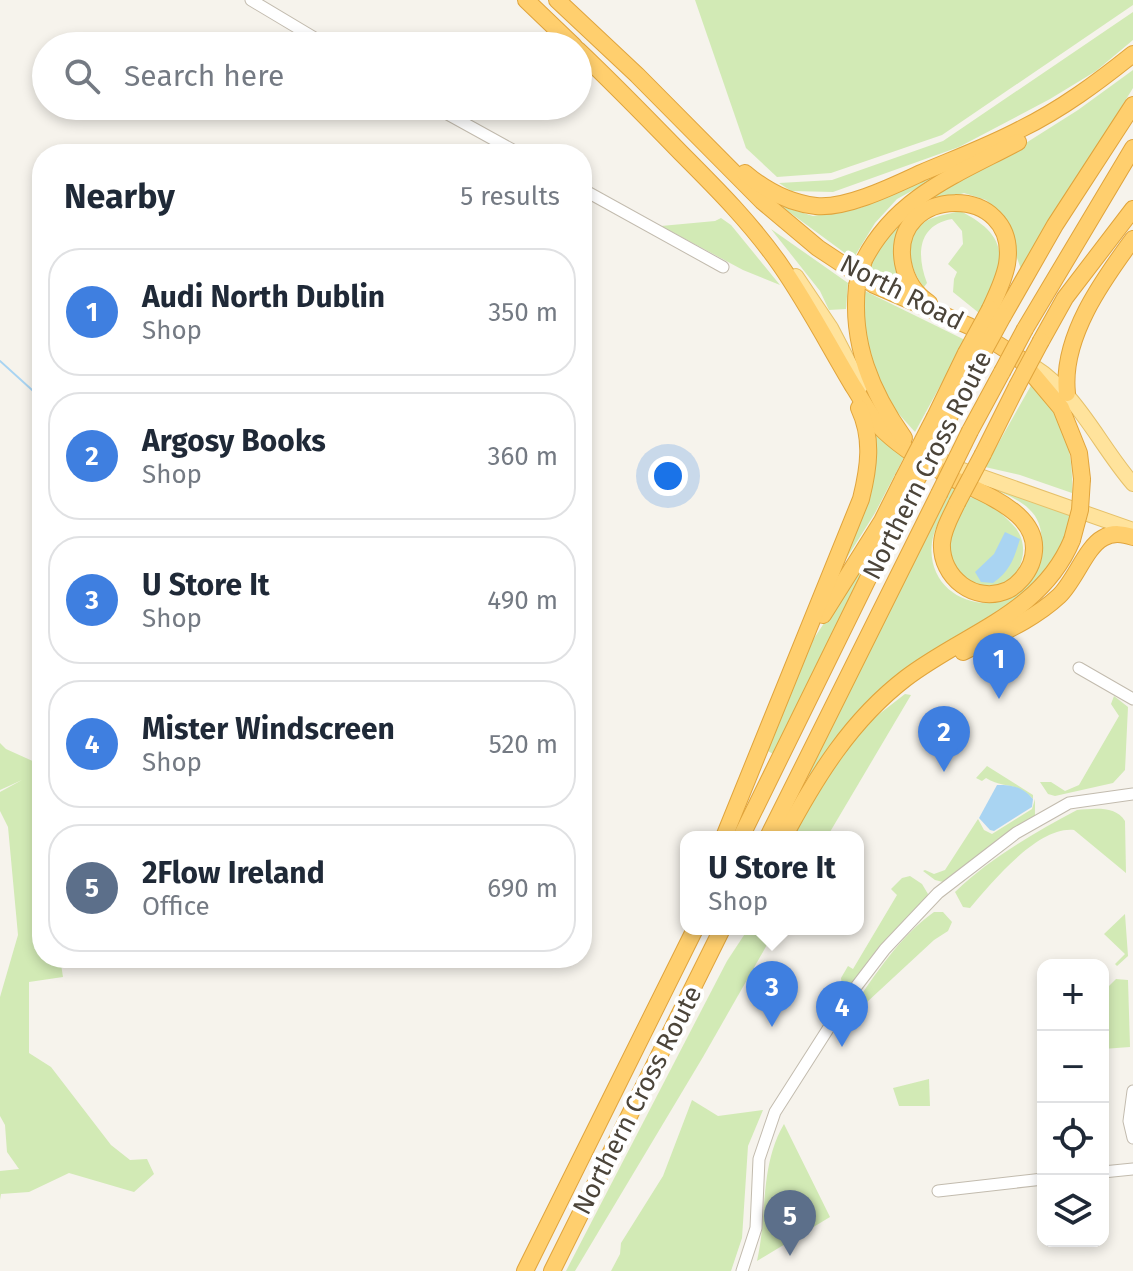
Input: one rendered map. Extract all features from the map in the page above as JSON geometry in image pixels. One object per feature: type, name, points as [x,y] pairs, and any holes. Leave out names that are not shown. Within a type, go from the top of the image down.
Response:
[{"type":"highway","points":[[526,0],[559,32]]},
{"type":"highway","points":[[557,0],[591,32]]},
{"type":"highway","points":[[592,33],[748,176],[771,192],[818,206],[839,204],[898,183],[1022,129],[1077,97],[1133,54]]},
{"type":"highway","points":[[905,444],[872,385],[864,363],[854,313],[864,260],[887,223],[906,205],[1075,107],[1133,63]]},
{"type":"highway","points":[[592,64],[742,214],[803,299],[881,429],[905,444],[981,491],[1015,512],[1026,523],[1031,534],[1033,559],[1028,572],[1007,591],[980,594],[957,582],[949,571],[943,559],[944,530],[957,503],[983,454],[1017,386],[1065,298],[1133,209]]},
{"type":"highway","name":"North Road","points":[[637,75],[762,201],[818,248],[874,285],[958,321],[1019,358]]},
{"type":"highway","points":[[786,683],[808,639],[909,481],[996,312],[1133,105]]},
{"type":"highway","name":"Northern Cross Route","points":[[771,831],[970,431],[1025,329],[1133,148]]},
{"type":"highway","points":[[958,321],[921,298],[905,271],[902,257],[903,243],[915,220],[938,204],[951,201],[976,205],[989,213],[1004,233],[1008,260],[996,312]]},
{"type":"highway","points":[[1067,393],[1065,374],[1081,326],[1100,288],[1133,239]]},
{"type":"highway","points":[[726,831],[861,499],[868,470],[868,434],[836,358]]},
{"type":"highway","points":[[787,831],[828,761],[852,729],[891,691],[939,656],[1030,599],[1052,577],[1072,540],[1080,510],[1082,479],[1079,453],[1061,408],[1019,358]]},
{"type":"highway","name":"Northern Cross Route","points":[[744,831],[909,481]]},
{"type":"highway","points":[[891,691],[1046,607],[1061,594],[1095,544],[1104,537],[1115,534],[1133,537]]},
{"type":"highway","points":[[525,1271],[665,987],[686,935]]},
{"type":"highway","name":"Northern Cross Route","points":[[665,987],[692,935]]},
{"type":"highway","name":"Northern Cross Route","points":[[552,1271],[719,935]]},
{"type":"highway","points":[[672,1030],[728,935]]},
{"type":"main road","name":"North Road","points":[[742,214],[783,257],[831,328],[869,403],[905,444],[954,467],[1133,530]]},
{"type":"main road","name":"North Road","points":[[1019,358],[1038,367],[1067,393],[1133,484]]},
{"type":"street","points":[[251,0],[305,32]]},
{"type":"street","points":[[458,120],[502,144]]},
{"type":"street","points":[[592,195],[723,267]]},
{"type":"street","points":[[1079,668],[1133,699]]},
{"type":"street","points":[[745,1270],[756,1228],[759,1159],[772,1118],[865,974],[907,923],[938,893],[1016,833],[1059,808],[1076,802],[1133,794]]},
{"type":"street","points":[[1133,1091],[1129,1121],[1133,1138]]},
{"type":"street","points":[[1109,1171],[1133,1169]]},
{"type":"street","points":[[938,1191],[1037,1180]]},
{"type":"green space","points":[[695,0],[1133,0],[1133,5],[942,135],[831,173],[777,177],[746,148]]},
{"type":"green space","points":[[1133,12],[1133,40],[1096,71],[959,147],[833,192],[791,191],[779,183],[832,180],[943,141]]},
{"type":"green space","points":[[1133,70],[1133,88],[1021,269],[1001,214],[986,200],[964,193],[930,204],[906,222],[894,256],[904,285],[868,268],[876,244],[918,199],[991,165],[1078,110]]},
{"type":"green space","points":[[963,163],[897,199],[875,223],[853,259],[781,206],[813,216],[860,208]]},
{"type":"green space","points":[[960,211],[990,232],[1000,255],[994,281],[979,313],[953,292],[957,272],[948,264],[963,244],[962,231],[952,219],[932,227],[926,234],[921,252],[927,283],[924,287],[910,255],[913,238],[923,223]]},
{"type":"green space","points":[[721,218],[731,225],[780,285],[743,270],[661,226]]},
{"type":"green space","points":[[771,229],[848,283],[846,309],[829,310],[820,291]]},
{"type":"green space","points":[[865,291],[965,340],[915,432],[888,402],[861,331]]},
{"type":"green space","points":[[1033,382],[1052,408],[1064,433],[1071,461],[1072,493],[985,467]]},
{"type":"green space","points":[[868,427],[904,457],[875,513],[841,567],[875,470]]},
{"type":"green space","points":[[913,471],[773,754],[768,751],[813,640]]},
{"type":"green space","points":[[954,484],[957,486],[932,542],[934,566],[944,584],[960,597],[979,602],[1000,601],[1018,592],[1033,574],[1041,548],[1040,527],[1033,513],[1025,505],[985,485],[1071,515],[1064,539],[1053,560],[1024,592],[923,657],[873,698],[839,735],[799,790]]},
{"type":"green space","points":[[968,497],[993,506],[1021,537],[1022,559],[1015,574],[1005,583],[992,587],[966,580],[955,570],[949,558],[951,530]]},
{"type":"green space","points":[[905,694],[911,695],[831,831],[796,831],[837,760],[869,722]]},
{"type":"green space","points":[[1114,696],[1128,707],[1125,770],[1113,783],[1055,796],[1048,794],[1040,782],[1051,782],[1065,791],[1079,785],[1119,716],[1111,704]]},
{"type":"green space","points":[[0,743],[32,761],[32,968],[62,968],[63,977],[29,982],[29,1053],[51,1067],[111,1145],[130,1160],[147,1159],[154,1174],[134,1192],[69,1173],[29,1192],[1,1194],[0,1200],[0,1171],[19,1169],[7,1152],[5,1125],[0,1116],[0,997],[18,935],[8,827],[0,811],[0,792],[22,780],[0,790]]},
{"type":"green space","points":[[987,766],[1033,795],[1033,799],[1015,787],[976,778]]},
{"type":"green space","points":[[1035,799],[1035,816],[943,882],[923,871],[934,874],[945,870],[978,819],[984,830],[992,834],[1032,809]]},
{"type":"green space","points":[[1077,810],[1110,810],[1125,821],[1126,873],[1074,830],[1060,831],[1031,846],[1003,871],[970,908],[963,907],[955,892],[983,868]]},
{"type":"green space","points":[[910,876],[922,884],[927,898],[896,929],[852,984],[842,986],[841,978],[848,966],[853,969],[897,895],[891,889],[902,878]]},
{"type":"green space","points":[[934,912],[943,912],[952,922],[948,931],[934,940],[853,1015],[851,1010],[888,957]]},
{"type":"green space","points":[[1125,914],[1128,956],[1117,966],[1115,964],[1125,954],[1104,934]]},
{"type":"green space","points":[[744,935],[773,935],[575,1271],[566,1271],[727,961]]},
{"type":"green space","points":[[1116,979],[1128,980],[1130,1047],[1109,1049],[1109,986]]},
{"type":"green space","points":[[929,1079],[930,1106],[899,1106],[893,1088]]},
{"type":"green space","points":[[692,1100],[718,1116],[763,1110],[748,1146],[742,1238],[731,1271],[611,1271],[620,1254],[621,1243],[663,1176]]},
{"type":"green space","points":[[784,1124],[830,1217],[757,1261],[767,1174],[776,1140]]},
{"type":"water","points":[[1005,532],[1020,539],[1013,559],[1004,574],[993,583],[981,582],[975,572],[994,554]]},
{"type":"water","points":[[997,785],[1017,788],[1033,799],[1032,807],[994,831],[979,818]]},
{"type":"waterway","points":[[0,361],[32,390]]},
{"type":"place","name":"Audi North Dublin","points":[[999,699]]},
{"type":"place","name":"Argosy Books","points":[[944,772]]},
{"type":"place","name":"U Store It","points":[[772,1027]]},
{"type":"place","name":"Mister Windscreen","points":[[842,1047]]},
{"type":"place","name":"2Flow Ireland","points":[[790,1256]]}]
